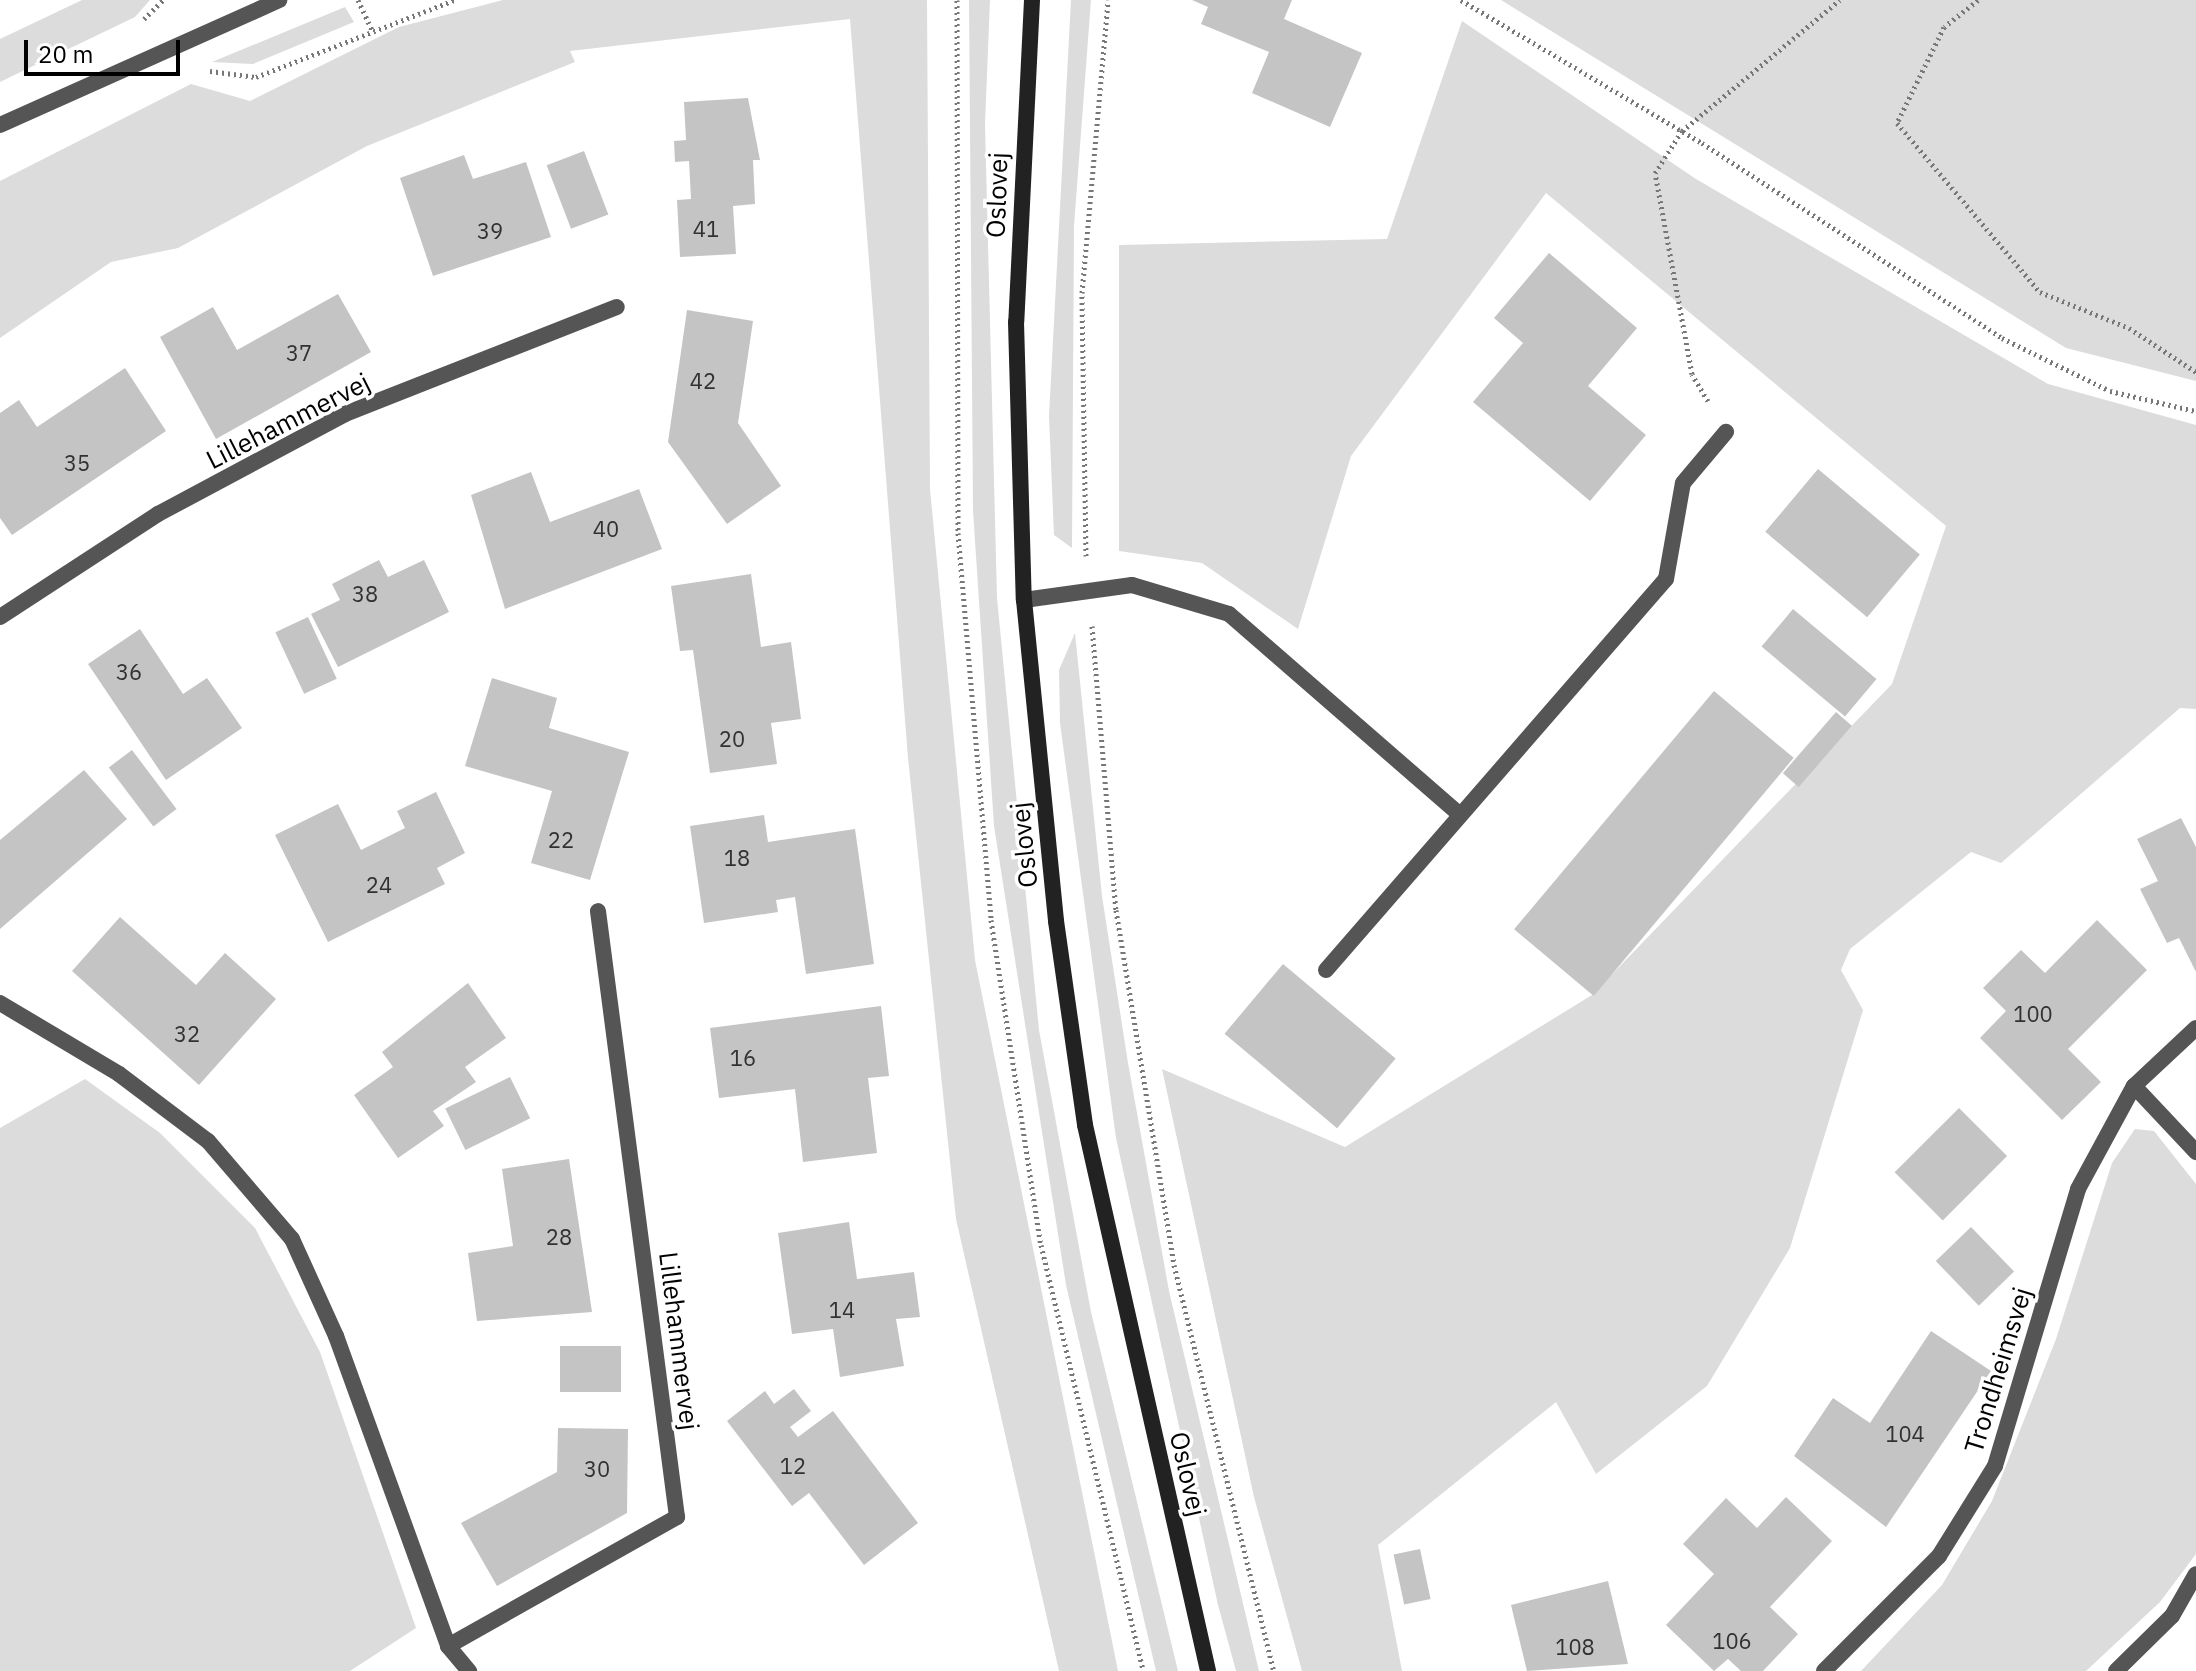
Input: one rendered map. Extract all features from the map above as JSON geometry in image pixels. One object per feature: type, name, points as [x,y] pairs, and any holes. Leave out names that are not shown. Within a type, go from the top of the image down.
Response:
[{"type":"street","points":[[0,125],[279,0]]},
{"type":"street","name":"Oslovej","points":[[1032,0],[1016,322],[1024,600],[1085,1125],[1208,1671]]},
{"type":"street","name":"Lillehammervej","points":[[0,617],[158,514],[345,414],[617,307]]},
{"type":"street","points":[[1326,970],[1666,579],[1683,483],[1726,432]]},
{"type":"street","points":[[1024,600],[1089,591],[1160,590],[1229,614],[1460,815]]},
{"type":"street","name":"Lillehammervej","points":[[448,1646],[677,1517],[598,911]]},
{"type":"street","points":[[0,1003],[119,1074],[208,1141],[292,1239],[336,1336],[448,1646],[469,1671]]},
{"type":"street","name":"Trondheimsvej","points":[[1824,1671],[1939,1556],[1995,1466],[2078,1189],[2134,1086],[2196,1028]]},
{"type":"street","points":[[2134,1086],[2196,1152]]},
{"type":"street","points":[[2116,1671],[2172,1616],[2196,1574]]},
{"type":"path","points":[[358,0],[372,30]]},
{"type":"path","points":[[193,69],[256,77],[455,0]]},
{"type":"path","points":[[957,0],[958,533],[991,920],[1041,1245],[1143,1671]]},
{"type":"path","points":[[1108,0],[1082,293],[1089,591],[1116,910],[1174,1265],[1274,1671]]},
{"type":"path","points":[[1461,0],[1682,131],[2002,338],[2110,391],[2196,411]]},
{"type":"path","points":[[1726,432],[1692,374],[1655,173],[1682,131],[1840,0]]},
{"type":"path","points":[[1978,0],[1944,27],[1897,123],[2040,292],[2129,328],[2196,372]]},
{"type":"shaded area","points":[[82,0],[150,0],[135,17],[0,82],[0,39]]},
{"type":"shaded area","points":[[503,0],[927,0],[930,489],[975,960],[1118,1671],[1059,1671],[956,1219],[908,758],[850,19],[570,51],[575,62],[367,146],[178,248],[111,262],[0,338],[0,181],[191,84],[250,101],[399,27]]},
{"type":"shaded area","points":[[969,0],[990,0],[985,124],[997,598],[1039,1030],[1091,1312],[1178,1671],[1156,1671],[1066,1285],[994,826],[973,511]]},
{"type":"shaded area","points":[[1071,0],[1091,0],[1074,226],[1072,548],[1054,535],[1049,416]]},
{"type":"shaded area","points":[[1501,0],[2196,0],[2196,381],[2066,348]]},
{"type":"shaded area","points":[[345,7],[354,22],[253,64],[212,62]]},
{"type":"shaded area","points":[[1462,21],[1696,179],[2048,384],[2196,425],[2196,709],[2180,708],[2001,863],[1971,852],[1850,949],[1841,970],[1863,1010],[1790,1248],[1707,1386],[1596,1474],[1556,1402],[1378,1545],[1402,1671],[1302,1671],[1254,1497],[1162,1069],[1345,1147],[1592,995],[1892,684],[1946,526],[1546,193],[1351,456],[1298,629],[1202,563],[1119,551],[1119,245],[1387,239]]},
{"type":"shaded area","points":[[1075,633],[1102,896],[1128,1063],[1169,1291],[1259,1671],[1236,1671],[1218,1605],[1116,1138],[1060,723],[1059,670]]},
{"type":"shaded area","points":[[85,1079],[160,1133],[255,1228],[320,1352],[416,1628],[350,1671],[0,1671],[0,1128]]},
{"type":"shaded area","points":[[2135,1129],[2154,1131],[2196,1184],[2196,1554],[2160,1602],[2086,1671],[1861,1671],[1942,1585],[1992,1501],[2056,1339],[2112,1163]]},
{"type":"building","points":[[1192,0],[1292,0],[1284,19],[1362,53],[1330,127],[1252,93],[1269,52],[1201,24],[1208,7]]},
{"type":"building","points":[[748,98],[760,160],[753,160],[755,204],[733,206],[736,254],[680,257],[677,200],[691,199],[689,161],[675,162],[674,141],[686,140],[684,102]]},
{"type":"building","points":[[584,151],[608,214],[571,229],[547,165]]},
{"type":"building","points":[[464,155],[473,179],[526,162],[551,237],[433,276],[400,178]]},
{"type":"building","points":[[1549,253],[1637,328],[1588,386],[1646,435],[1590,501],[1473,402],[1523,343],[1494,318]]},
{"type":"building","points":[[338,294],[371,352],[216,439],[160,337],[213,307],[237,350]]},
{"type":"building","points":[[687,310],[753,321],[738,423],[781,486],[727,524],[668,442]]},
{"type":"building","points":[[125,368],[166,431],[12,535],[0,518],[0,413],[19,400],[37,427]]},
{"type":"building","points":[[1818,469],[1920,554],[1867,617],[1765,532]]},
{"type":"building","points":[[531,472],[550,522],[639,489],[662,549],[505,609],[471,495]]},
{"type":"building","points":[[379,560],[388,577],[424,560],[449,612],[338,667],[311,614],[340,600],[332,584]]},
{"type":"building","points":[[751,574],[761,647],[791,642],[801,719],[771,723],[777,764],[710,773],[693,650],[680,651],[671,586]]},
{"type":"building","points":[[1793,609],[1876,679],[1845,717],[1762,647]]},
{"type":"building","points":[[308,617],[337,679],[304,694],[275,632]]},
{"type":"building","points":[[140,629],[183,694],[207,678],[242,728],[166,780],[88,664]]},
{"type":"building","points":[[492,678],[557,698],[549,728],[629,752],[590,880],[531,863],[552,791],[465,766]]},
{"type":"building","points":[[1714,691],[1794,758],[1594,996],[1514,929]]},
{"type":"building","points":[[1836,712],[1852,726],[1799,787],[1783,773]]},
{"type":"building","points":[[132,750],[177,809],[153,827],[109,767]]},
{"type":"building","points":[[84,770],[127,819],[0,929],[0,840]]},
{"type":"building","points":[[436,792],[465,853],[437,868],[445,884],[328,942],[275,835],[338,804],[361,850],[405,828],[397,811]]},
{"type":"building","points":[[764,815],[768,842],[855,829],[874,964],[806,974],[795,897],[776,900],[778,912],[704,923],[690,826]]},
{"type":"building","points":[[2181,818],[2196,847],[2196,972],[2179,938],[2167,943],[2140,889],[2158,881],[2137,839]]},
{"type":"building","points":[[120,917],[196,985],[225,953],[276,999],[199,1085],[72,971]]},
{"type":"building","points":[[2097,920],[2147,970],[2068,1049],[2101,1082],[2062,1120],[1980,1038],[2006,1011],[1983,988],[2021,950],[2045,973]]},
{"type":"building","points":[[1283,964],[1396,1058],[1337,1128],[1225,1034]]},
{"type":"building","points":[[468,983],[506,1038],[465,1067],[476,1082],[433,1111],[444,1126],[398,1158],[354,1095],[393,1067],[382,1052]]},
{"type":"building","points":[[881,1006],[889,1076],[868,1078],[877,1153],[803,1162],[795,1089],[719,1098],[710,1028]]},
{"type":"building","points":[[510,1077],[530,1118],[465,1150],[445,1109]]},
{"type":"building","points":[[1959,1108],[2007,1156],[1943,1220],[1895,1172]]},
{"type":"building","points":[[569,1159],[592,1312],[477,1321],[468,1253],[513,1246],[502,1169]]},
{"type":"building","points":[[849,1222],[857,1279],[914,1272],[920,1317],[896,1319],[904,1366],[840,1377],[833,1329],[792,1334],[778,1233]]},
{"type":"building","points":[[1971,1227],[2014,1272],[1979,1306],[1936,1261]]},
{"type":"building","points":[[1931,1331],[1991,1371],[1886,1527],[1794,1456],[1833,1398],[1870,1423]]},
{"type":"building","points":[[560,1346],[621,1346],[621,1392],[560,1392]]},
{"type":"building","points":[[794,1389],[811,1411],[790,1427],[798,1437],[833,1411],[918,1523],[864,1565],[809,1493],[792,1506],[727,1421],[765,1391],[774,1404]]},
{"type":"building","points":[[558,1428],[628,1429],[627,1513],[497,1586],[461,1523],[557,1472]]},
{"type":"building","points":[[1786,1497],[1832,1541],[1770,1607],[1798,1634],[1763,1671],[1741,1671],[1728,1659],[1714,1671],[1666,1625],[1714,1574],[1683,1544],[1726,1498],[1757,1528]]},
{"type":"building","points":[[1420,1549],[1431,1599],[1404,1604],[1394,1555]]},
{"type":"building","points":[[1608,1581],[1628,1664],[1527,1671],[1511,1605]]}]
